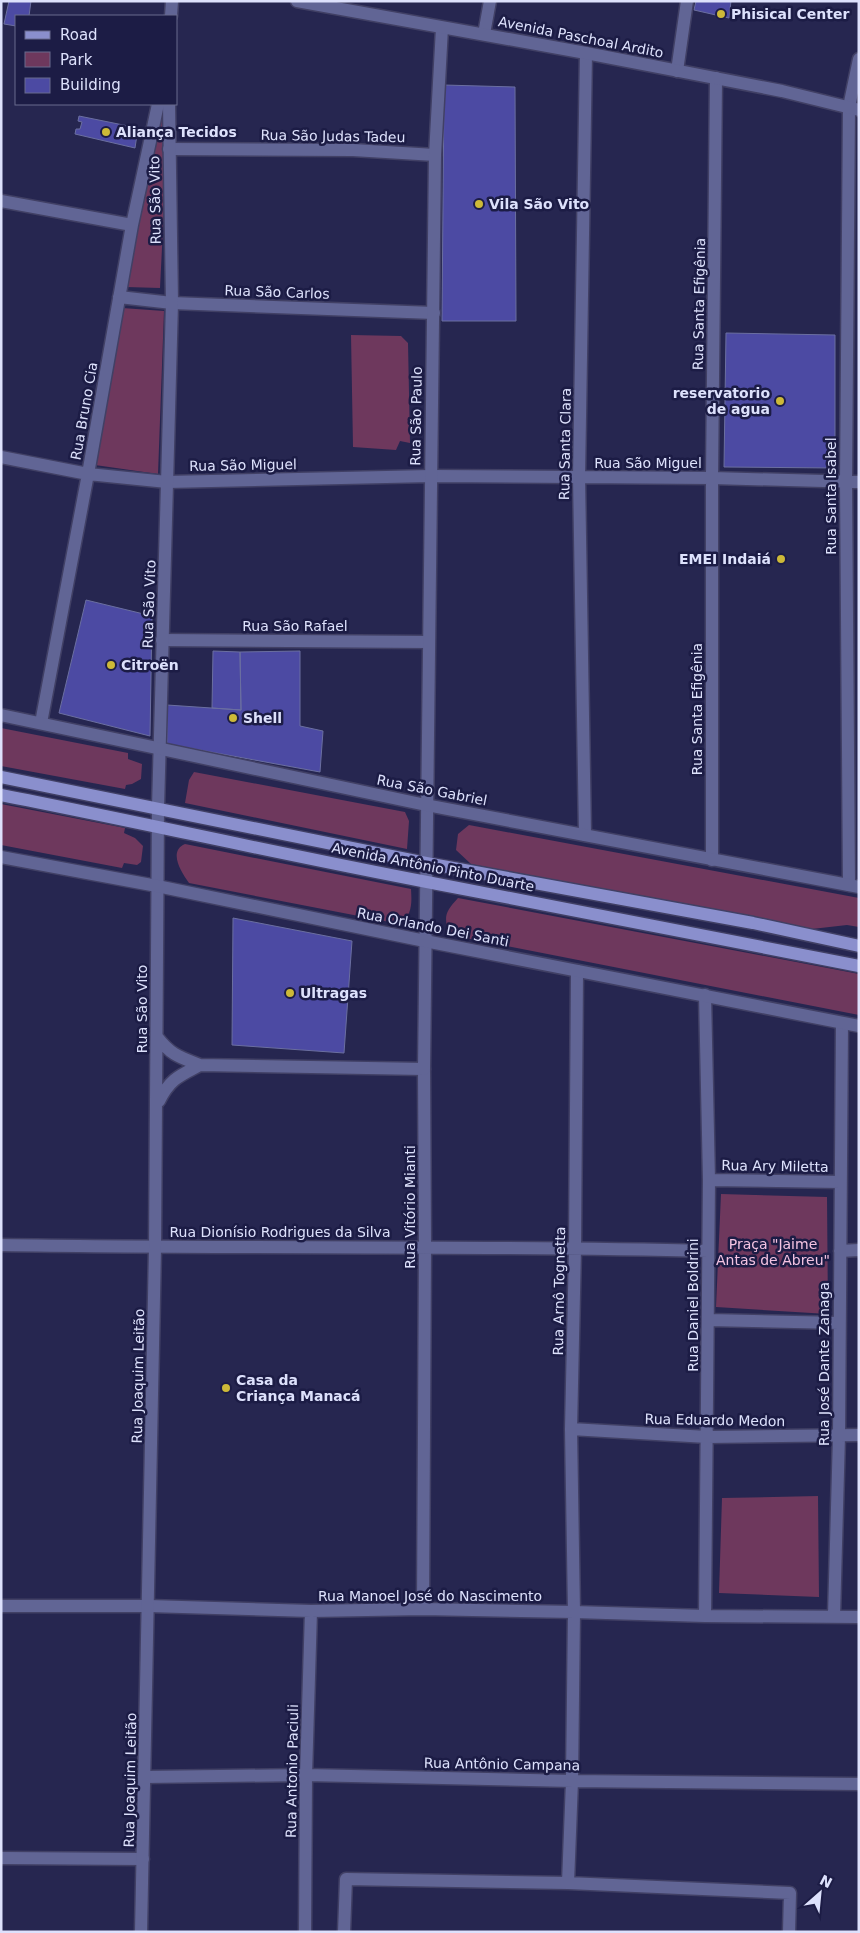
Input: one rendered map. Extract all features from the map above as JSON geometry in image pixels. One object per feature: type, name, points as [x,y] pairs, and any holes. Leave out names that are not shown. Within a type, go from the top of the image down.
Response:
[{"type":"main road","name":"Avenida Antônio Pinto Duarte","points":[[1,777],[426,863],[753,923],[859,946]]},
{"type":"main road","name":"Avenida Antônio Pinto Duarte","points":[[1,795],[426,882],[859,966]]},
{"type":"street","points":[[171,15],[172,1]]},
{"type":"street","name":"Avenida Paschoal Ardito","points":[[297,1],[677,70],[782,91],[854,108]]},
{"type":"street","points":[[484,34],[490,1]]},
{"type":"street","points":[[677,70],[687,1]]},
{"type":"street","name":"Rua São Paulo","points":[[426,805],[435,154],[442,28]]},
{"type":"street","name":"Rua Santa Clara","points":[[584,835],[579,478],[586,53]]},
{"type":"street","name":"Rua Santa Isabel","points":[[854,886],[852,482],[854,108],[859,59]]},
{"type":"street","name":"Rua Santa Efigênia","points":[[712,860],[712,478],[716,78]]},
{"type":"street","name":"Rua Bruno Cia","points":[[41,723],[132,226],[158,105]]},
{"type":"street","name":"Rua São Vito","points":[[157,1105],[158,808],[172,303],[169,105]]},
{"type":"street","name":"Rua São Judas Tadeu","points":[[169,149],[353,150],[435,154]]},
{"type":"street","points":[[1,201],[132,226]]},
{"type":"street","name":"Rua São Carlos","points":[[119,297],[172,303],[434,313]]},
{"type":"street","name":"Rua São Miguel","points":[[1,457],[88,474],[168,482],[430,476],[712,478],[852,482]]},
{"type":"street","name":"Rua São Rafael","points":[[162,640],[428,642]]},
{"type":"street","name":"Rua São Gabriel","points":[[1,715],[426,805],[854,886]]},
{"type":"street","name":"Rua Vitório Mianti","points":[[423,1609],[426,1248],[424,1069],[426,805]]},
{"type":"street","name":"Rua Orlando Dei Santi","points":[[1,857],[157,886],[425,941],[859,1026]]},
{"type":"street","name":"Rua Arnô Tognetta","points":[[568,1883],[572,1781],[574,1612],[571,1429],[575,1248],[577,971]]},
{"type":"street","name":"Rua Daniel Boldrini","points":[[705,995],[709,1180],[705,1616]]},
{"type":"street","name":"Rua José Dante Zanaga","points":[[834,1616],[839,1436],[842,1023]]},
{"type":"street","points":[[157,1037],[167,1050],[200,1065],[424,1069]]},
{"type":"street","points":[[157,1105],[167,1086],[180,1075],[200,1065]]},
{"type":"street","name":"Rua Joaquim Leitão","points":[[142,1932],[157,1105]]},
{"type":"street","name":"Rua Ary Miletta","points":[[709,1180],[840,1182]]},
{"type":"street","name":"Rua Dionísio Rodrigues da Silva","points":[[1,1245],[155,1248],[575,1248],[708,1251]]},
{"type":"street","points":[[840,1251],[859,1250]]},
{"type":"street","points":[[709,1320],[840,1323]]},
{"type":"street","name":"Rua Eduardo Medon","points":[[571,1429],[707,1437],[859,1435]]},
{"type":"street","name":"Rua Manoel José do Nascimento","points":[[1,1606],[149,1606],[311,1611],[423,1609],[705,1616],[859,1617]]},
{"type":"street","name":"Rua Antonio Paciuli","points":[[306,1932],[306,1775],[311,1611]]},
{"type":"street","name":"Rua Antônio Campana","points":[[144,1777],[306,1775],[572,1781],[859,1784]]},
{"type":"street","points":[[1,1858],[143,1859]]},
{"type":"street","points":[[344,1932],[346,1879],[568,1883],[790,1893],[789,1932]]},
{"type":"green space","points":[[161,105],[167,105],[167,147],[160,288],[126,287],[135,241]]},
{"type":"green space","points":[[122,308],[164,311],[158,474],[95,465]]},
{"type":"green space","points":[[351,335],[401,336],[408,343],[410,443],[400,441],[396,450],[353,447]]},
{"type":"green space","points":[[1,728],[128,753],[128,759],[142,764],[141,779],[126,785],[125,789],[1,766]]},
{"type":"green space","points":[[194,772],[405,812],[409,821],[407,849],[185,803],[189,780]]},
{"type":"green space","points":[[1,804],[125,828],[124,833],[135,838],[143,846],[141,862],[137,865],[124,863],[122,868],[1,845]]},
{"type":"green space","points":[[469,825],[859,898],[859,927],[847,925],[812,929],[471,864],[456,850],[458,834]]},
{"type":"green space","points":[[185,844],[411,889],[409,913],[400,924],[189,883],[180,868],[177,857],[180,847]]},
{"type":"green space","points":[[458,898],[859,974],[859,1015],[450,935],[446,924],[446,915]]},
{"type":"green space","name":"Praça \"Jaime Antas de Abreu\"","points":[[721,1194],[827,1197],[828,1314],[716,1307]]},
{"type":"green space","points":[[818,1496],[819,1597],[719,1593],[722,1498]]},
{"type":"building","points":[[9,1],[31,1],[29,15],[15,15],[15,26],[4,24]]},
{"type":"building","name":"Phisical Center","points":[[696,1],[731,1],[729,18],[694,10]]},
{"type":"building","name":"Vila São Vito","points":[[444,85],[515,87],[516,321],[442,321]]},
{"type":"building","name":"Aliança Tecidos","points":[[79,116],[138,128],[135,148],[75,134],[76,129],[80,129],[82,122],[78,121]]},
{"type":"building","name":"reservatorio de agua","points":[[726,333],[835,335],[835,468],[724,467]]},
{"type":"building","name":"Citroën","points":[[86,600],[152,616],[150,736],[59,713]]},
{"type":"building","points":[[213,651],[240,652],[241,710],[212,708]]},
{"type":"building","name":"Shell","points":[[300,651],[300,726],[323,731],[320,772],[167,744],[167,705],[241,710],[240,652]]},
{"type":"building","name":"Ultragas","points":[[233,918],[352,941],[344,1053],[232,1045]]},
{"type":"place","name":"Phisical Center","points":[[721,14]]},
{"type":"place","name":"Aliança Tecidos","points":[[106,132]]},
{"type":"place","name":"Vila São Vito","points":[[479,204]]},
{"type":"place","name":"reservatorio de agua","points":[[780,401]]},
{"type":"place","name":"EMEI Indaiá","points":[[781,559]]},
{"type":"place","name":"Citroën","points":[[111,665]]},
{"type":"place","name":"Shell","points":[[233,718]]},
{"type":"place","name":"Ultragas","points":[[290,993]]},
{"type":"place","name":"Casa da Criança Manacá","points":[[226,1388]]}]
